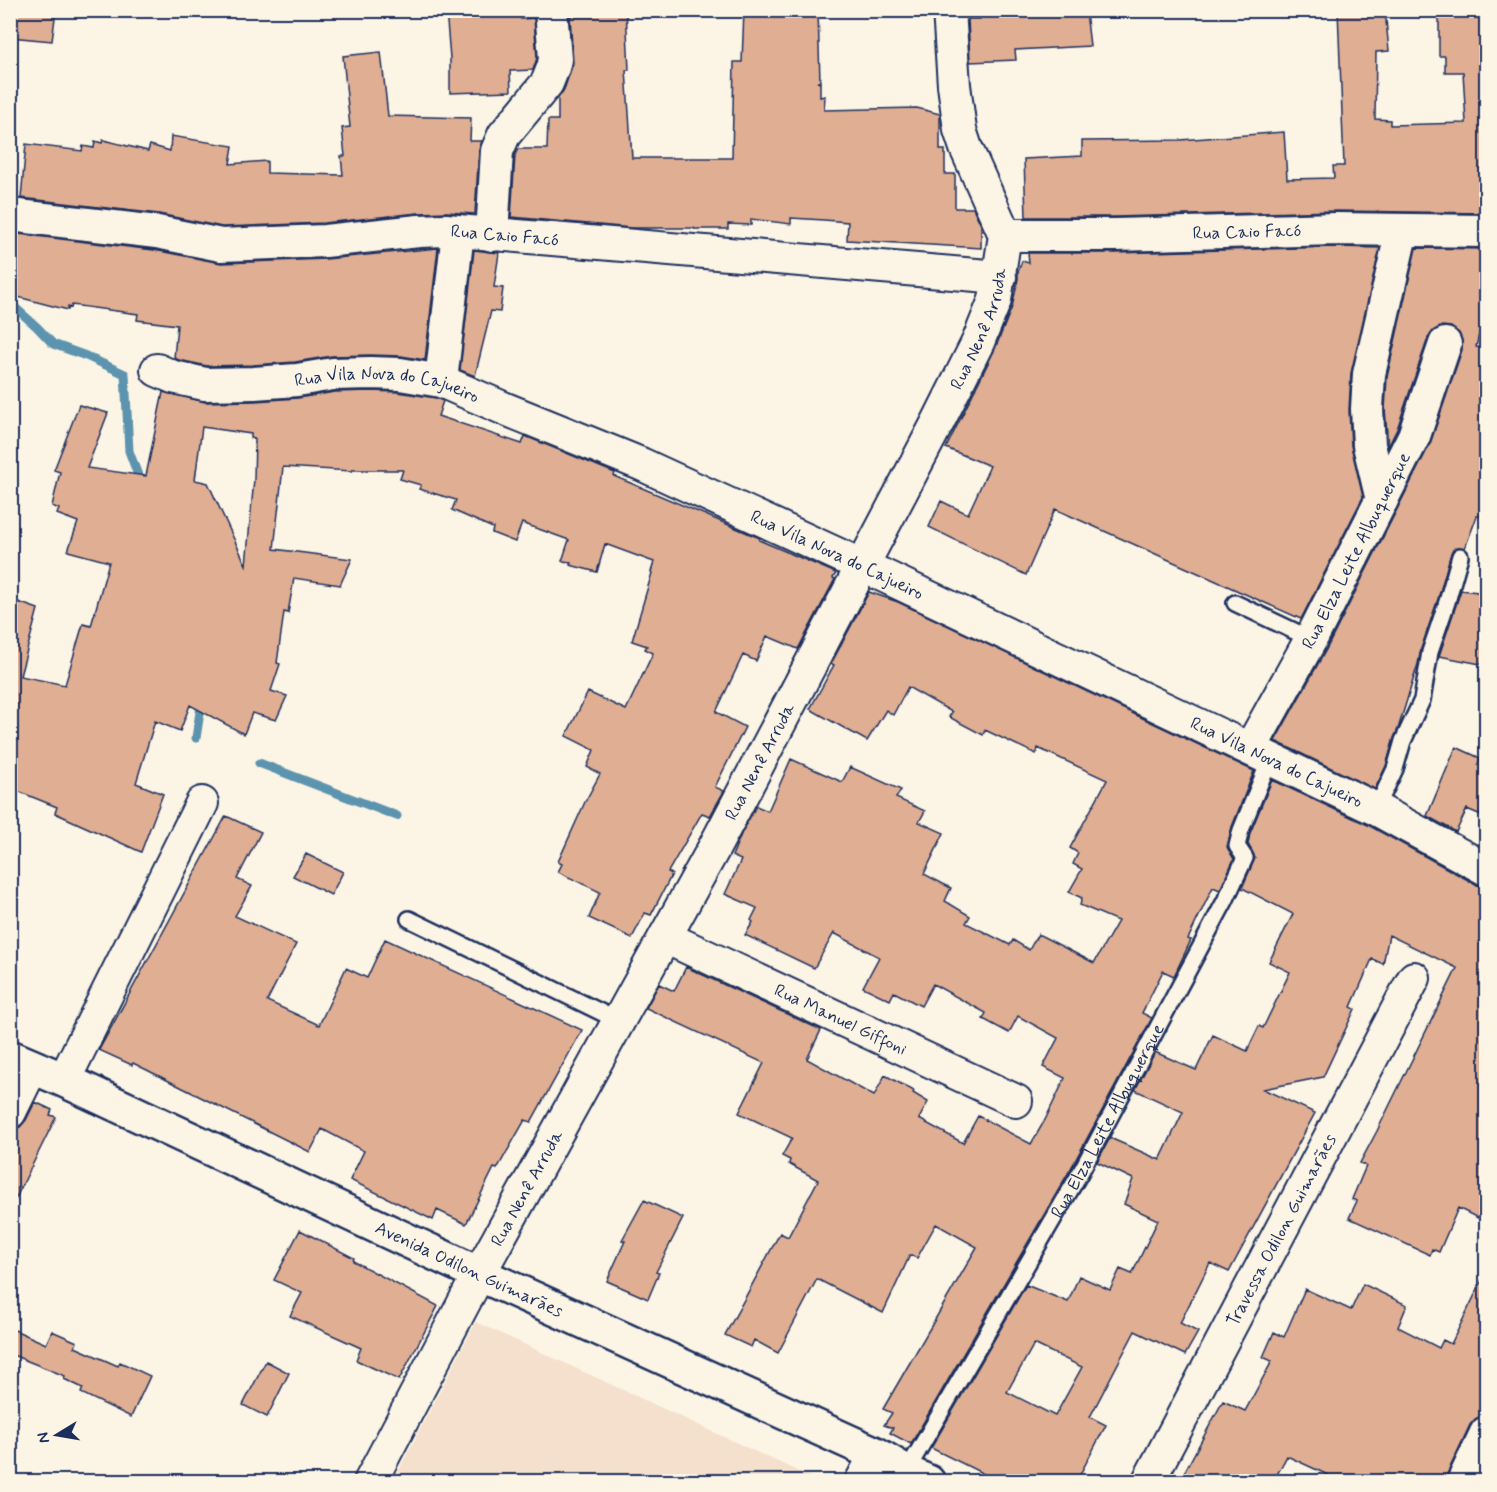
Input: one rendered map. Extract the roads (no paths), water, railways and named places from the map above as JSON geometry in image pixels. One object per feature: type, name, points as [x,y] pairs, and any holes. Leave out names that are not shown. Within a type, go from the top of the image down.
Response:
[{"type":"street","points":[[492,235],[497,151],[504,135],[547,83],[553,68],[555,59],[551,10]]},
{"type":"street","points":[[949,10],[954,85],[960,130],[1005,235]]},
{"type":"street","name":"Rua Caio Facó","points":[[10,215],[157,232],[221,245],[325,241],[446,230],[1000,277]]},
{"type":"street","name":"Rua Caio Facó","points":[[1005,235],[1115,235],[1336,229],[1486,231]]},
{"type":"street","points":[[1382,500],[1369,445],[1367,397],[1369,374],[1402,230]]},
{"type":"street","points":[[441,381],[458,232]]},
{"type":"street","name":"Rua Nenê Arruda","points":[[369,1482],[479,1274],[665,937],[863,566],[978,342],[995,300],[1005,235]]},
{"type":"street","name":"Rua Elza Leite Albuquerque","points":[[1260,754],[1311,639],[1414,436],[1445,344]]},
{"type":"street","name":"Rua Vila Nova do Cajueiro","points":[[157,370],[178,379],[205,384],[254,383],[297,380],[333,374],[370,373],[400,374],[441,381],[641,464],[863,566],[1376,809],[1486,869]]},
{"type":"street","points":[[64,1080],[202,803]]},
{"type":"street","name":"Rua Manuel Giffoni","points":[[665,937],[1016,1101]]},
{"type":"street","name":"Travessa Odilon Guimarães","points":[[1148,1482],[1414,978]]},
{"type":"street","points":[[10,1112],[21,1062]]},
{"type":"street","name":"Avenida Odilon Guimarães","points":[[21,1062],[479,1274],[869,1468],[917,1477]]},
{"type":"street","points":[[1463,1482],[1486,1433]]},
{"type":"lane","points":[[1376,809],[1395,769],[1403,741],[1422,700],[1430,652],[1460,556]]},
{"type":"lane","points":[[1235,603],[1311,639]]},
{"type":"lane","name":"Rua Elza Leite Albuquerque","points":[[917,1477],[1225,901],[1245,858],[1237,846],[1260,754]]},
{"type":"lane","points":[[409,919],[619,1021]]},
{"type":"waterway","points":[[10,303],[53,344],[125,374],[129,451],[142,486]]},
{"type":"waterway","points":[[196,738],[202,699]]},
{"type":"waterway","points":[[259,763],[397,816]]}]
